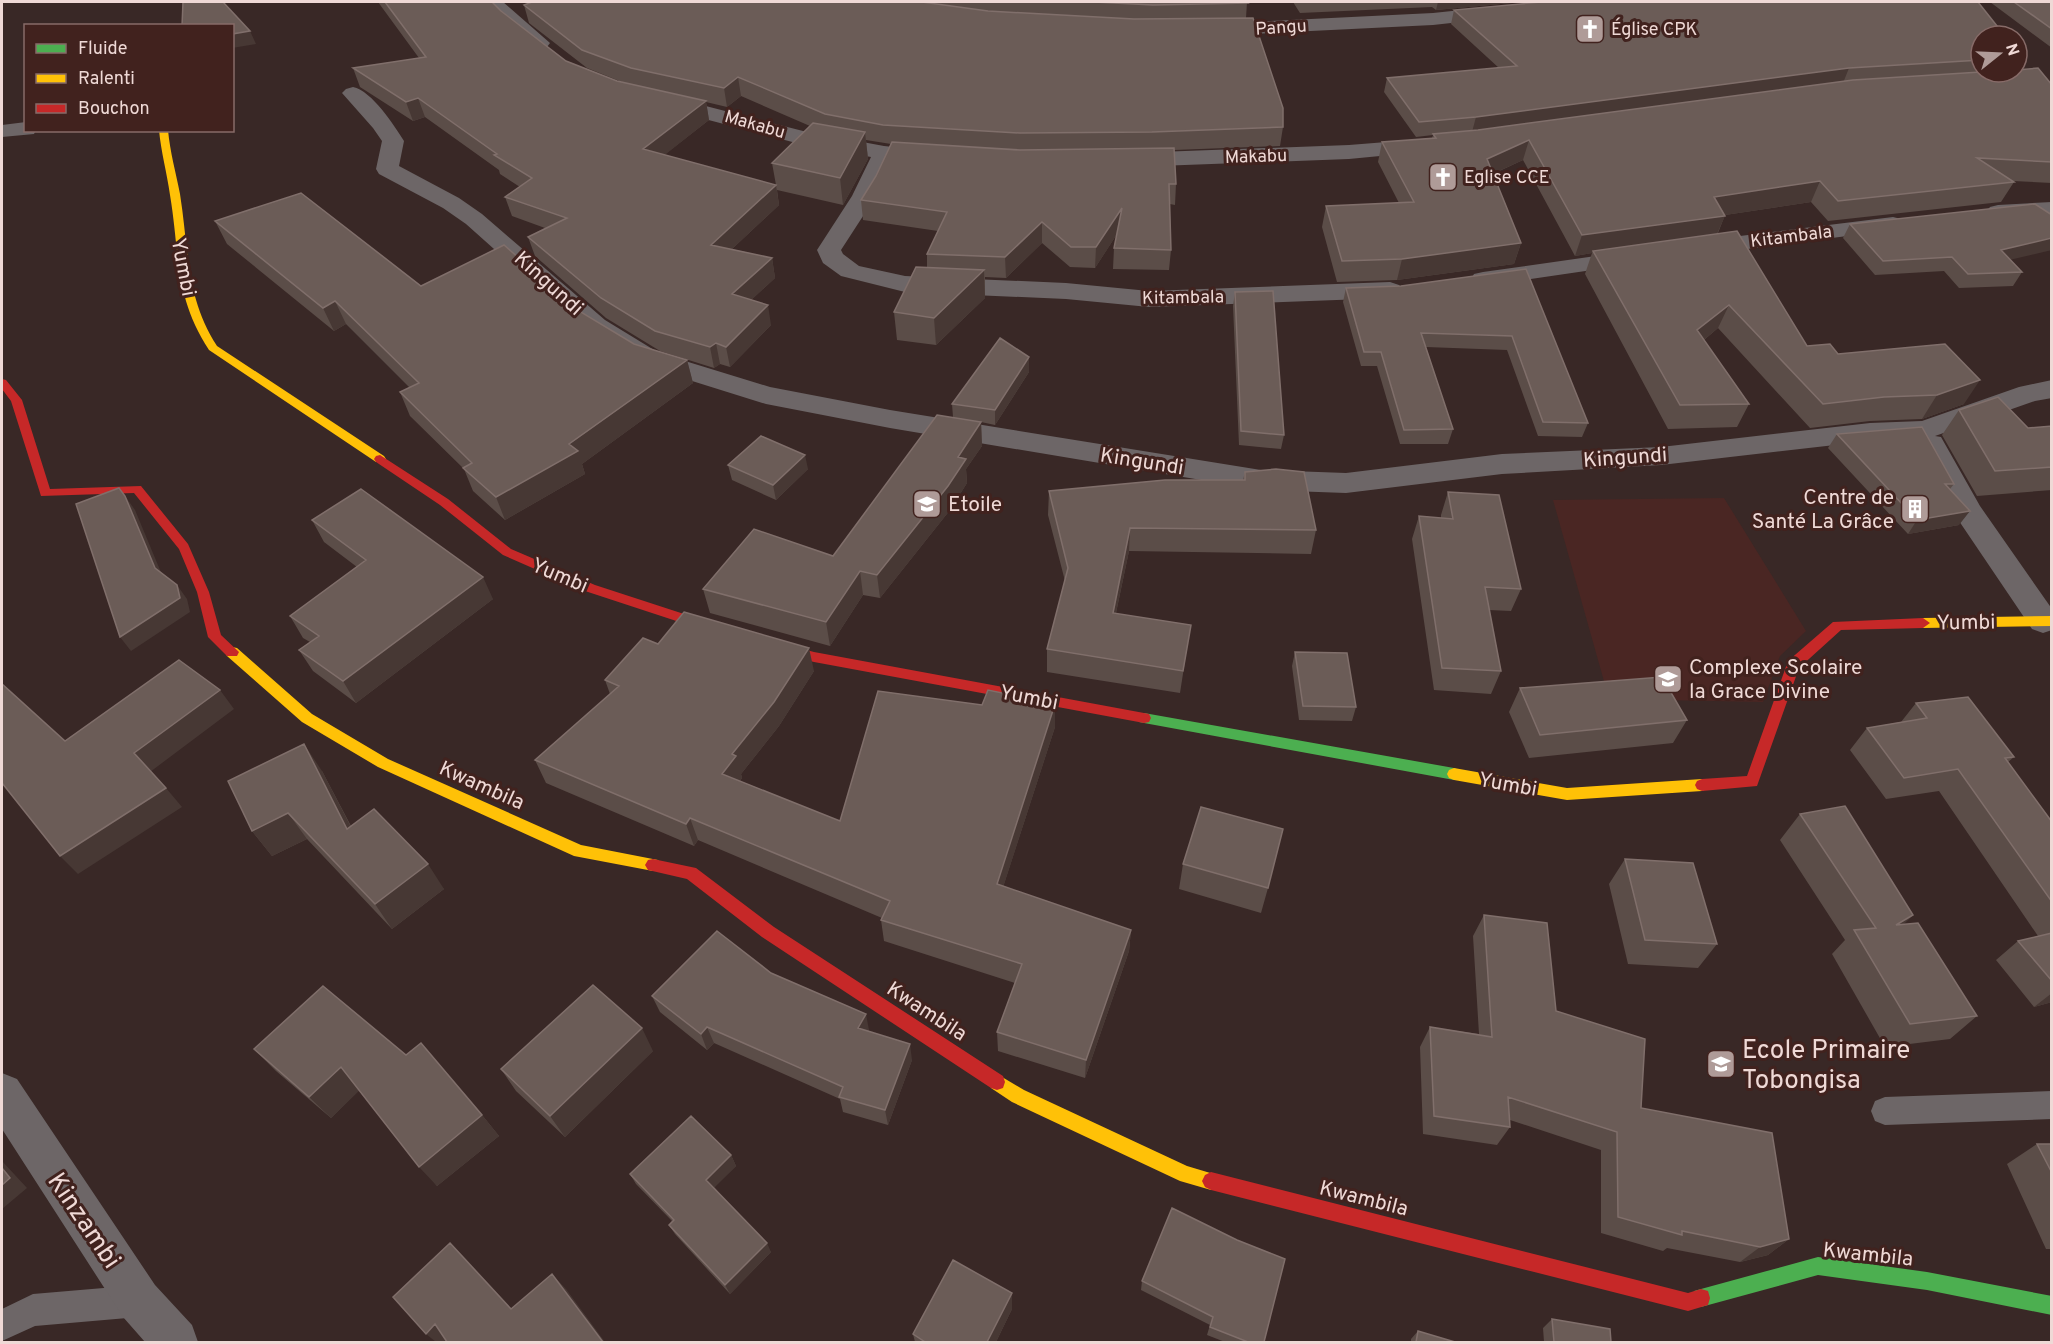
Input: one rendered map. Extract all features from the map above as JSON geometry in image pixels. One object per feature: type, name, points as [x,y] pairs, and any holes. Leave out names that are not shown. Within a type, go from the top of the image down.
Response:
[{"type":"street","points":[[494,2],[515,24],[561,59]]},
{"type":"street","name":"Pangu","points":[[1197,30],[1265,29],[1433,19],[1588,2]]},
{"type":"street","name":"Kingundi","points":[[353,93],[382,124],[393,141],[387,169],[452,203],[474,219],[596,326],[650,359],[766,394],[890,419],[1261,480],[1336,483],[1502,464],[1661,456],[1870,432],[1923,430],[2029,393],[2052,388]]},
{"type":"street","name":"Makabu","points":[[640,96],[723,115],[800,137],[884,153],[955,159]]},
{"type":"street","points":[[2,131],[24,129]]},
{"type":"street","name":"Yumbi","points":[[163,132],[164,147],[176,202],[180,267],[201,335],[213,348],[444,502],[507,552],[590,588],[731,634]]},
{"type":"street","name":"Makabu","points":[[1110,160],[1349,152],[1440,144]]},
{"type":"street","name":"Kitambala","points":[[884,153],[864,196],[829,250],[832,258],[850,271],[905,284],[1066,291],[1149,299],[1408,288]]},
{"type":"street","points":[[1972,216],[2015,209],[2052,208]]},
{"type":"street","name":"Kitambala","points":[[1455,282],[1825,231],[1916,222]]},
{"type":"street","name":"Kwambila","points":[[2,382],[16,400],[45,493],[137,489],[184,547],[203,592],[215,637],[307,718],[383,763],[579,851],[691,873],[768,932],[1018,1096],[1186,1175],[1688,1302],[1818,1266],[1927,1281],[2052,1306]]},
{"type":"street","points":[[1923,430],[1968,511],[2047,621]]},
{"type":"street","name":"Yumbi","points":[[752,640],[814,657],[1057,703],[1567,794],[1752,782],[1793,665],[1838,625],[2047,621]]},
{"type":"street","name":"Kinzambi","points":[[2,1094],[139,1301],[175,1342]]},
{"type":"lane","points":[[1885,1111],[2052,1105]]},
{"type":"lane","points":[[2,1325],[33,1310],[139,1301]]},
{"type":"shaded area","points":[[1724,498],[1806,631],[1780,656],[1763,702],[1609,699],[1553,500]]},
{"type":"building","points":[[183,2],[223,2],[250,31],[234,34],[234,24],[182,24]]},
{"type":"building","points":[[385,2],[492,2],[566,61],[617,81],[706,101],[643,149],[776,185],[711,245],[772,258],[732,294],[768,305],[726,347],[716,343],[710,347],[655,331],[601,298],[528,237],[567,218],[505,197],[532,178],[494,155],[497,154],[418,98],[406,102],[353,68],[426,57]]},
{"type":"building","points":[[532,2],[922,2],[988,11],[1134,19],[1253,18],[1283,108],[1283,127],[1152,132],[1020,133],[883,125],[825,114],[738,77],[724,88],[631,68],[582,50],[524,5]]},
{"type":"building","points":[[1094,2],[1247,2],[1248,3],[1153,5]]},
{"type":"building","points":[[1541,2],[1978,2],[1995,24],[1969,24],[1969,61],[1849,68],[1476,117],[1419,122],[1387,78],[1517,66],[1454,10]]},
{"type":"building","points":[[2014,2],[2052,2],[2052,29]]},
{"type":"building","points":[[2038,68],[2052,85],[2052,162],[1977,158],[2014,182],[1838,201],[1820,181],[1714,197],[1725,216],[1582,235],[1529,140],[1487,159],[1521,243],[1402,259],[1342,261],[1326,206],[1414,202],[1382,142],[1436,138],[1433,134],[1853,80],[1969,73],[1969,84],[2029,84],[2029,69]]},
{"type":"building","points":[[813,123],[865,132],[840,178],[772,163]]},
{"type":"building","points":[[892,142],[1020,150],[1174,148],[1176,184],[1169,184],[1171,250],[1114,248],[1122,208],[1096,247],[1071,247],[1042,222],[1005,257],[927,254],[947,212],[861,200],[876,176]]},
{"type":"building","points":[[301,193],[421,286],[504,245],[579,311],[634,344],[687,360],[569,444],[578,451],[496,497],[463,468],[472,463],[400,392],[419,383],[335,301],[323,308],[215,221]]},
{"type":"building","points":[[2035,204],[2052,215],[2052,238],[2001,250],[2022,272],[1968,274],[1952,257],[1883,261],[1850,224]]},
{"type":"building","points":[[1737,231],[1807,346],[1830,344],[1838,354],[1945,344],[1980,380],[1937,395],[1884,397],[1823,404],[1729,305],[1697,330],[1749,404],[1680,405],[1593,251]]},
{"type":"building","points":[[916,267],[984,270],[934,318],[894,312]]},
{"type":"building","points":[[1526,269],[1588,423],[1543,422],[1512,336],[1421,333],[1453,429],[1404,430],[1381,352],[1364,352],[1346,288],[1401,286]]},
{"type":"building","points":[[1273,291],[1284,435],[1241,431],[1235,292]]},
{"type":"building","points":[[1000,338],[1029,357],[995,410],[952,404]]},
{"type":"building","points":[[1998,397],[2028,428],[2052,426],[2052,467],[1995,471],[1959,410]]},
{"type":"building","points":[[937,415],[981,422],[958,457],[966,459],[948,486],[877,575],[860,571],[826,622],[703,589],[754,529],[833,556]]},
{"type":"building","points":[[1922,427],[1954,484],[1945,484],[1970,511],[1917,520],[1837,434]]},
{"type":"building","points":[[761,436],[805,455],[773,485],[728,465]]},
{"type":"building","points":[[1276,469],[1304,472],[1316,530],[1130,528],[1113,613],[1191,625],[1183,671],[1047,649],[1068,568],[1049,491],[1165,480],[1245,480],[1245,472]]},
{"type":"building","points":[[119,488],[125,496],[155,568],[177,585],[180,598],[120,637],[76,504]]},
{"type":"building","points":[[361,489],[483,577],[343,681],[299,650],[319,636],[290,616],[366,560],[312,520]]},
{"type":"building","points":[[1448,492],[1499,495],[1521,589],[1485,587],[1501,671],[1442,668],[1419,516],[1453,519]]},
{"type":"building","points":[[684,612],[809,648],[774,702],[732,754],[736,756],[722,774],[840,821],[878,691],[982,705],[988,690],[1055,704],[997,884],[1131,930],[1086,1060],[997,1032],[1022,964],[881,920],[890,901],[690,818],[686,824],[535,760],[619,686],[605,680],[643,638],[658,644]]},
{"type":"building","points":[[1295,652],[1347,653],[1356,707],[1303,706]]},
{"type":"building","points":[[179,660],[220,690],[134,753],[166,788],[60,856],[2,783],[2,684],[65,741]]},
{"type":"building","points":[[1662,677],[1687,720],[1540,735],[1520,688]]},
{"type":"building","points":[[1968,697],[2014,757],[2005,758],[2052,822],[2052,902],[1958,769],[1904,778],[1867,728],[1927,718],[1916,703]]},
{"type":"building","points":[[304,744],[347,829],[374,809],[428,864],[375,904],[288,813],[252,831],[228,781]]},
{"type":"building","points":[[1845,806],[1913,915],[1896,925],[1918,923],[1977,1016],[1910,1024],[1854,930],[1876,928],[1800,814]]},
{"type":"building","points":[[1201,807],[1283,829],[1268,888],[1183,864]]},
{"type":"building","points":[[1625,859],[1693,863],[1717,944],[1645,940]]},
{"type":"building","points":[[1484,915],[1547,923],[1556,1011],[1645,1039],[1641,1108],[1772,1133],[1789,1239],[1760,1247],[1682,1231],[1682,1235],[1618,1217],[1617,1132],[1508,1097],[1510,1127],[1434,1116],[1430,1027],[1492,1037]]},
{"type":"building","points":[[717,931],[771,973],[866,1014],[858,1028],[910,1044],[885,1110],[839,1097],[843,1087],[707,1027],[701,1034],[652,996]]},
{"type":"building","points":[[2052,933],[2052,981],[2018,941]]},
{"type":"building","points":[[593,985],[642,1028],[550,1116],[501,1069]]},
{"type":"building","points":[[323,986],[406,1055],[421,1043],[482,1115],[419,1167],[341,1067],[309,1097],[254,1049]]},
{"type":"building","points":[[691,1116],[731,1155],[706,1180],[767,1243],[725,1285],[669,1225],[674,1220],[630,1174]]},
{"type":"building","points":[[2037,1144],[2052,1144],[2052,1173]]},
{"type":"building","points":[[2,1168],[10,1178],[2,1185]]},
{"type":"building","points":[[1172,1208],[1237,1240],[1285,1259],[1264,1342],[1248,1342],[1210,1327],[1213,1317],[1142,1281]]},
{"type":"building","points":[[450,1243],[511,1309],[552,1274],[603,1342],[447,1342],[435,1324],[426,1334],[393,1297]]},
{"type":"building","points":[[953,1260],[1012,1293],[987,1342],[925,1342],[913,1334]]},
{"type":"building","points":[[1552,1319],[1610,1329],[1611,1342],[1554,1342]]},
{"type":"building","points":[[1418,1331],[1455,1342],[1416,1342]]},
{"type":"traffic: fast","points":[[1144,718],[1454,774]]},
{"type":"traffic: fast","points":[[1701,1298],[1818,1266],[1927,1281],[2052,1306]]},
{"type":"traffic: slow","points":[[163,132],[175,194],[187,292],[201,329],[213,348],[380,459]]},
{"type":"traffic: slow","points":[[1923,623],[2052,621]]},
{"type":"traffic: slow","points":[[232,652],[307,718],[383,763],[579,851],[653,865]]},
{"type":"traffic: slow","points":[[1454,774],[1567,794],[1702,785]]},
{"type":"traffic: slow","points":[[997,1082],[1018,1096],[1186,1175],[1211,1181]]},
{"type":"traffic: jam","points":[[2,382],[16,400],[45,493],[137,489],[184,547],[203,592],[215,637],[232,652]]},
{"type":"traffic: jam","points":[[380,459],[444,502],[507,552],[590,588],[722,631]]},
{"type":"traffic: jam","points":[[1702,785],[1752,782],[1793,665],[1838,625],[1923,623]]},
{"type":"traffic: jam","points":[[769,645],[814,657],[1144,718]]},
{"type":"traffic: jam","points":[[653,865],[691,873],[768,932],[997,1082]]},
{"type":"traffic: jam","points":[[1211,1181],[1688,1302],[1701,1298]]},
{"type":"place","name":"Église CPK","points":[[1590,29]]},
{"type":"place","name":"Eglise CCE","points":[[1443,177]]},
{"type":"place","name":"Etoile","points":[[927,504]]},
{"type":"place","name":"Centre de Santé La Grâce","points":[[1915,509]]},
{"type":"place","name":"Complexe Scolaire la Grace Divine","points":[[1668,679]]},
{"type":"place","name":"Ecole Primaire Tobongisa","points":[[1721,1064]]}]
